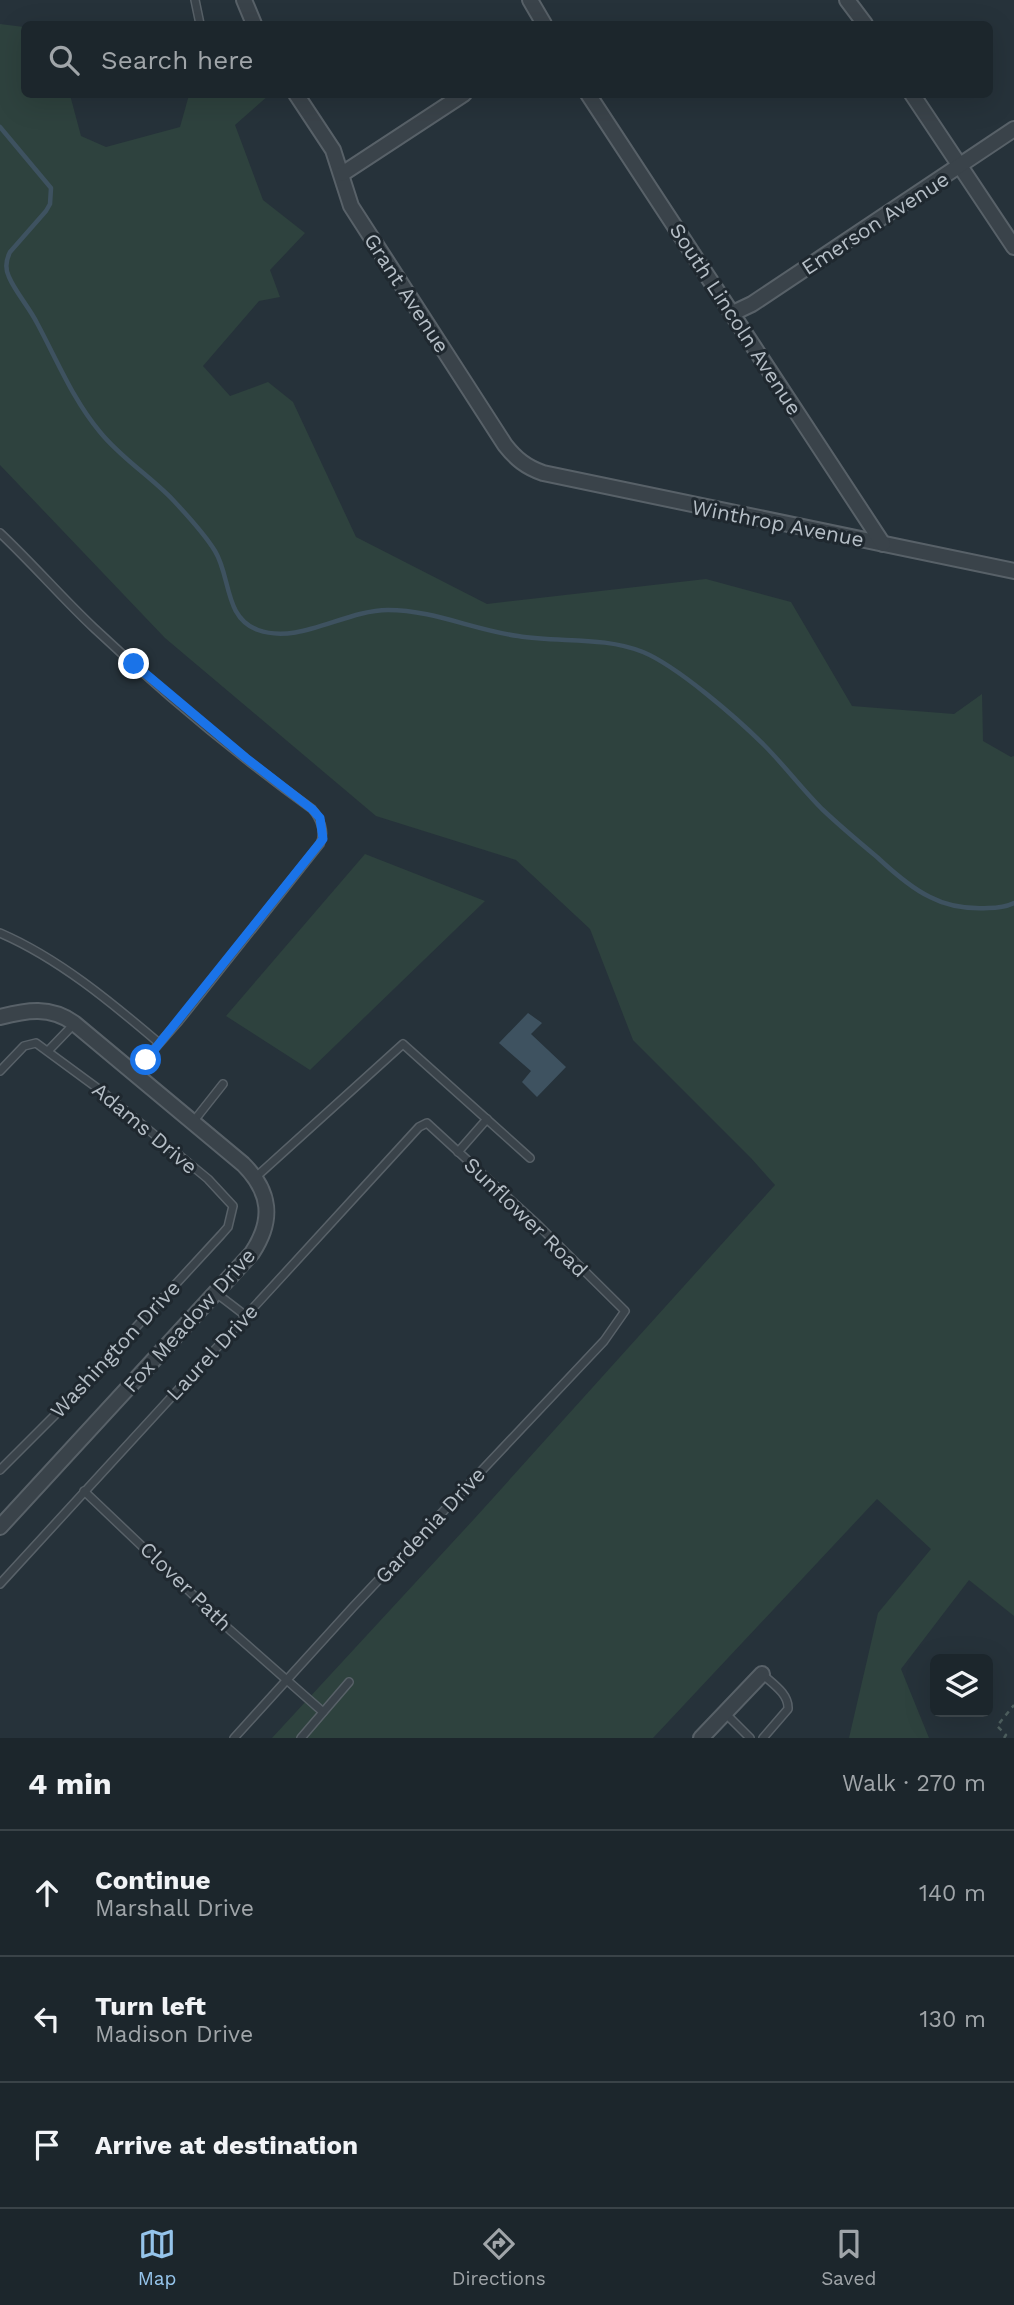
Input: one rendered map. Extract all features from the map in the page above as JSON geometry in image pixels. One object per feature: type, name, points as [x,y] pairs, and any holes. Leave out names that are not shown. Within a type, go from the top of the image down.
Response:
[{"type":"street","points":[[244,0],[253,21]]},
{"type":"street","points":[[530,0],[542,21]]},
{"type":"street","points":[[847,0],[863,21]]},
{"type":"street","name":"Grant Avenue","points":[[299,98],[333,150],[351,206],[505,445],[529,468],[543,473]]},
{"type":"street","points":[[342,174],[458,98]]},
{"type":"street","name":"South Lincoln Avenue","points":[[591,98],[883,544]]},
{"type":"street","points":[[915,98],[1014,247]]},
{"type":"street","name":"Emerson Avenue","points":[[733,313],[756,301],[1014,129]]},
{"type":"street","name":"Winthrop Avenue","points":[[543,473],[1014,571]]},
{"type":"street","points":[[0,1017],[23,1011],[44,1010],[75,1023],[256,1177]]},
{"type":"street","name":"Fox Meadow Drive","points":[[0,1527],[252,1253],[261,1237],[267,1211],[265,1195],[256,1177]]},
{"type":"street","points":[[701,1738],[762,1674]]},
{"type":"lane","points":[[195,0],[199,21]]},
{"type":"lane","points":[[0,533],[127,659],[320,818],[323,839],[320,844],[179,1021],[134,1072]]},
{"type":"lane","points":[[0,933],[40,954],[97,992],[159,1043]]},
{"type":"lane","points":[[48,1051],[75,1023]]},
{"type":"lane","name":"Adams Drive","points":[[0,1071],[24,1046],[36,1043],[48,1051],[104,1093],[219,1190],[233,1206],[228,1227]]},
{"type":"lane","points":[[256,1177],[403,1044],[530,1157]]},
{"type":"lane","points":[[193,1122],[223,1084]]},
{"type":"lane","points":[[458,1152],[487,1119]]},
{"type":"lane","name":"Sunflower Road","points":[[427,1123],[538,1225],[625,1311]]},
{"type":"lane","name":"Laurel Drive","points":[[0,1584],[419,1127],[427,1123]]},
{"type":"lane","name":"Washington Drive","points":[[0,1470],[55,1415],[228,1227]]},
{"type":"lane","points":[[215,1293],[246,1316]]},
{"type":"lane","name":"Gardenia Drive","points":[[234,1738],[287,1682],[294,1670],[604,1341],[625,1311]]},
{"type":"lane","name":"Clover Path","points":[[84,1491],[287,1682],[323,1712]]},
{"type":"lane","points":[[762,1674],[788,1699],[789,1705],[764,1738]]},
{"type":"lane","points":[[301,1738],[349,1682]]},
{"type":"lane","points":[[725,1713],[750,1738]]},
{"type":"path","points":[[1004,1738],[1006,1735],[997,1726],[1014,1705]]},
{"type":"green space","points":[[0,24],[21,27],[21,98],[71,98],[81,136],[106,147],[180,127],[188,98],[266,98],[235,125],[263,200],[305,233],[270,270],[280,297],[259,301],[203,366],[230,396],[268,382],[293,402],[356,537],[487,604],[706,579],[791,602],[852,706],[954,714],[982,694],[983,741],[1011,757],[1014,756],[1014,1616],[969,1580],[901,1669],[929,1738],[849,1738],[878,1613],[931,1549],[877,1499],[653,1738],[272,1738],[475,1518],[775,1185],[633,1040],[590,929],[516,860],[376,816],[165,638],[0,465]]},
{"type":"green space","points":[[365,854],[485,901],[310,1070],[226,1016]]},
{"type":"water","points":[[528,1013],[542,1023],[531,1034],[566,1067],[537,1097],[522,1082],[531,1071],[499,1043]]},
{"type":"waterway","points":[[0,127],[51,188],[50,204],[46,211],[10,252],[7,268],[12,283],[34,317],[90,420],[117,450],[173,500],[211,544],[220,561],[234,607],[247,624],[258,630],[290,633],[372,611],[405,611],[518,636],[597,642],[643,652],[689,680],[723,707],[764,745],[822,809],[916,889],[944,903],[966,907],[995,908],[1014,903]]},
{"type":"route","points":[[134,664],[246,758],[312,809],[320,818],[323,839],[146,1060]]}]
